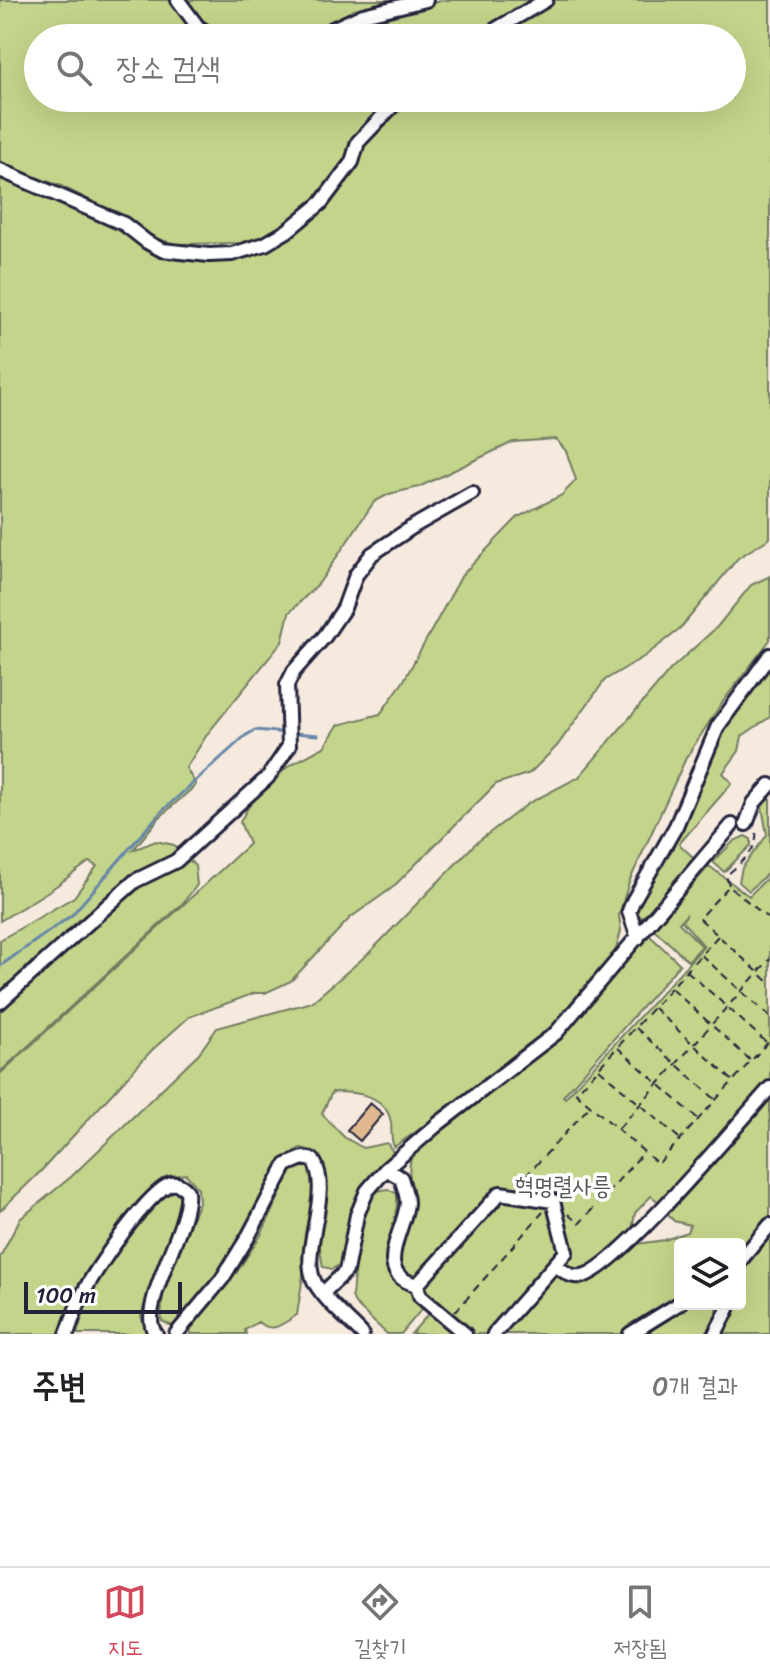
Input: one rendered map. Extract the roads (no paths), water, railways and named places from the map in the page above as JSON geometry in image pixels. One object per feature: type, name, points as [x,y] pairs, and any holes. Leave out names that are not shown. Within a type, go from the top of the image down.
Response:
[{"type":"street","points":[[178,0],[196,24]]},
{"type":"street","points":[[343,24],[363,15],[426,0]]},
{"type":"street","points":[[505,24],[546,0]]},
{"type":"street","points":[[0,170],[124,224],[162,250],[232,254],[265,244],[287,231],[321,203],[352,162],[358,142],[387,112]]},
{"type":"street","points":[[0,1002],[135,881],[176,861],[268,777],[289,746],[287,685],[294,671],[325,636],[344,608],[356,575],[372,554],[472,493]]},
{"type":"street","points":[[638,938],[629,911],[633,901],[676,826],[718,726],[770,655]]},
{"type":"street","points":[[746,824],[754,803],[770,785]]},
{"type":"street","points":[[323,1293],[346,1271],[357,1215],[367,1191],[386,1169],[438,1124],[556,1033],[732,825]]},
{"type":"street","points":[[555,1265],[570,1276],[579,1277],[596,1270],[612,1258],[770,1088]]},
{"type":"street","points":[[180,1333],[222,1279],[286,1165],[303,1158],[313,1160],[320,1182],[311,1257],[313,1281],[362,1334]]},
{"type":"street","points":[[386,1169],[401,1178],[407,1203],[393,1249],[393,1262],[407,1283],[417,1285]]},
{"type":"street","points":[[67,1334],[83,1293],[109,1252],[158,1191],[171,1184],[180,1184],[187,1191],[188,1208],[153,1303],[150,1320],[152,1331],[156,1334]]},
{"type":"street","points":[[417,1285],[500,1193],[553,1201],[566,1252],[494,1334]]},
{"type":"street","points":[[746,1254],[770,1225]]},
{"type":"street","points":[[417,1285],[420,1296],[465,1334]]},
{"type":"street","points":[[630,1334],[674,1307]]},
{"type":"street","points":[[715,1334],[727,1310]]},
{"type":"waterway","points":[[0,966],[72,915],[160,813],[245,736],[255,730],[287,733]]},
{"type":"waterway","points":[[294,733],[318,735]]},
{"type":"park label","name":"혁명렬사릉","points":[[563,1186]]}]
